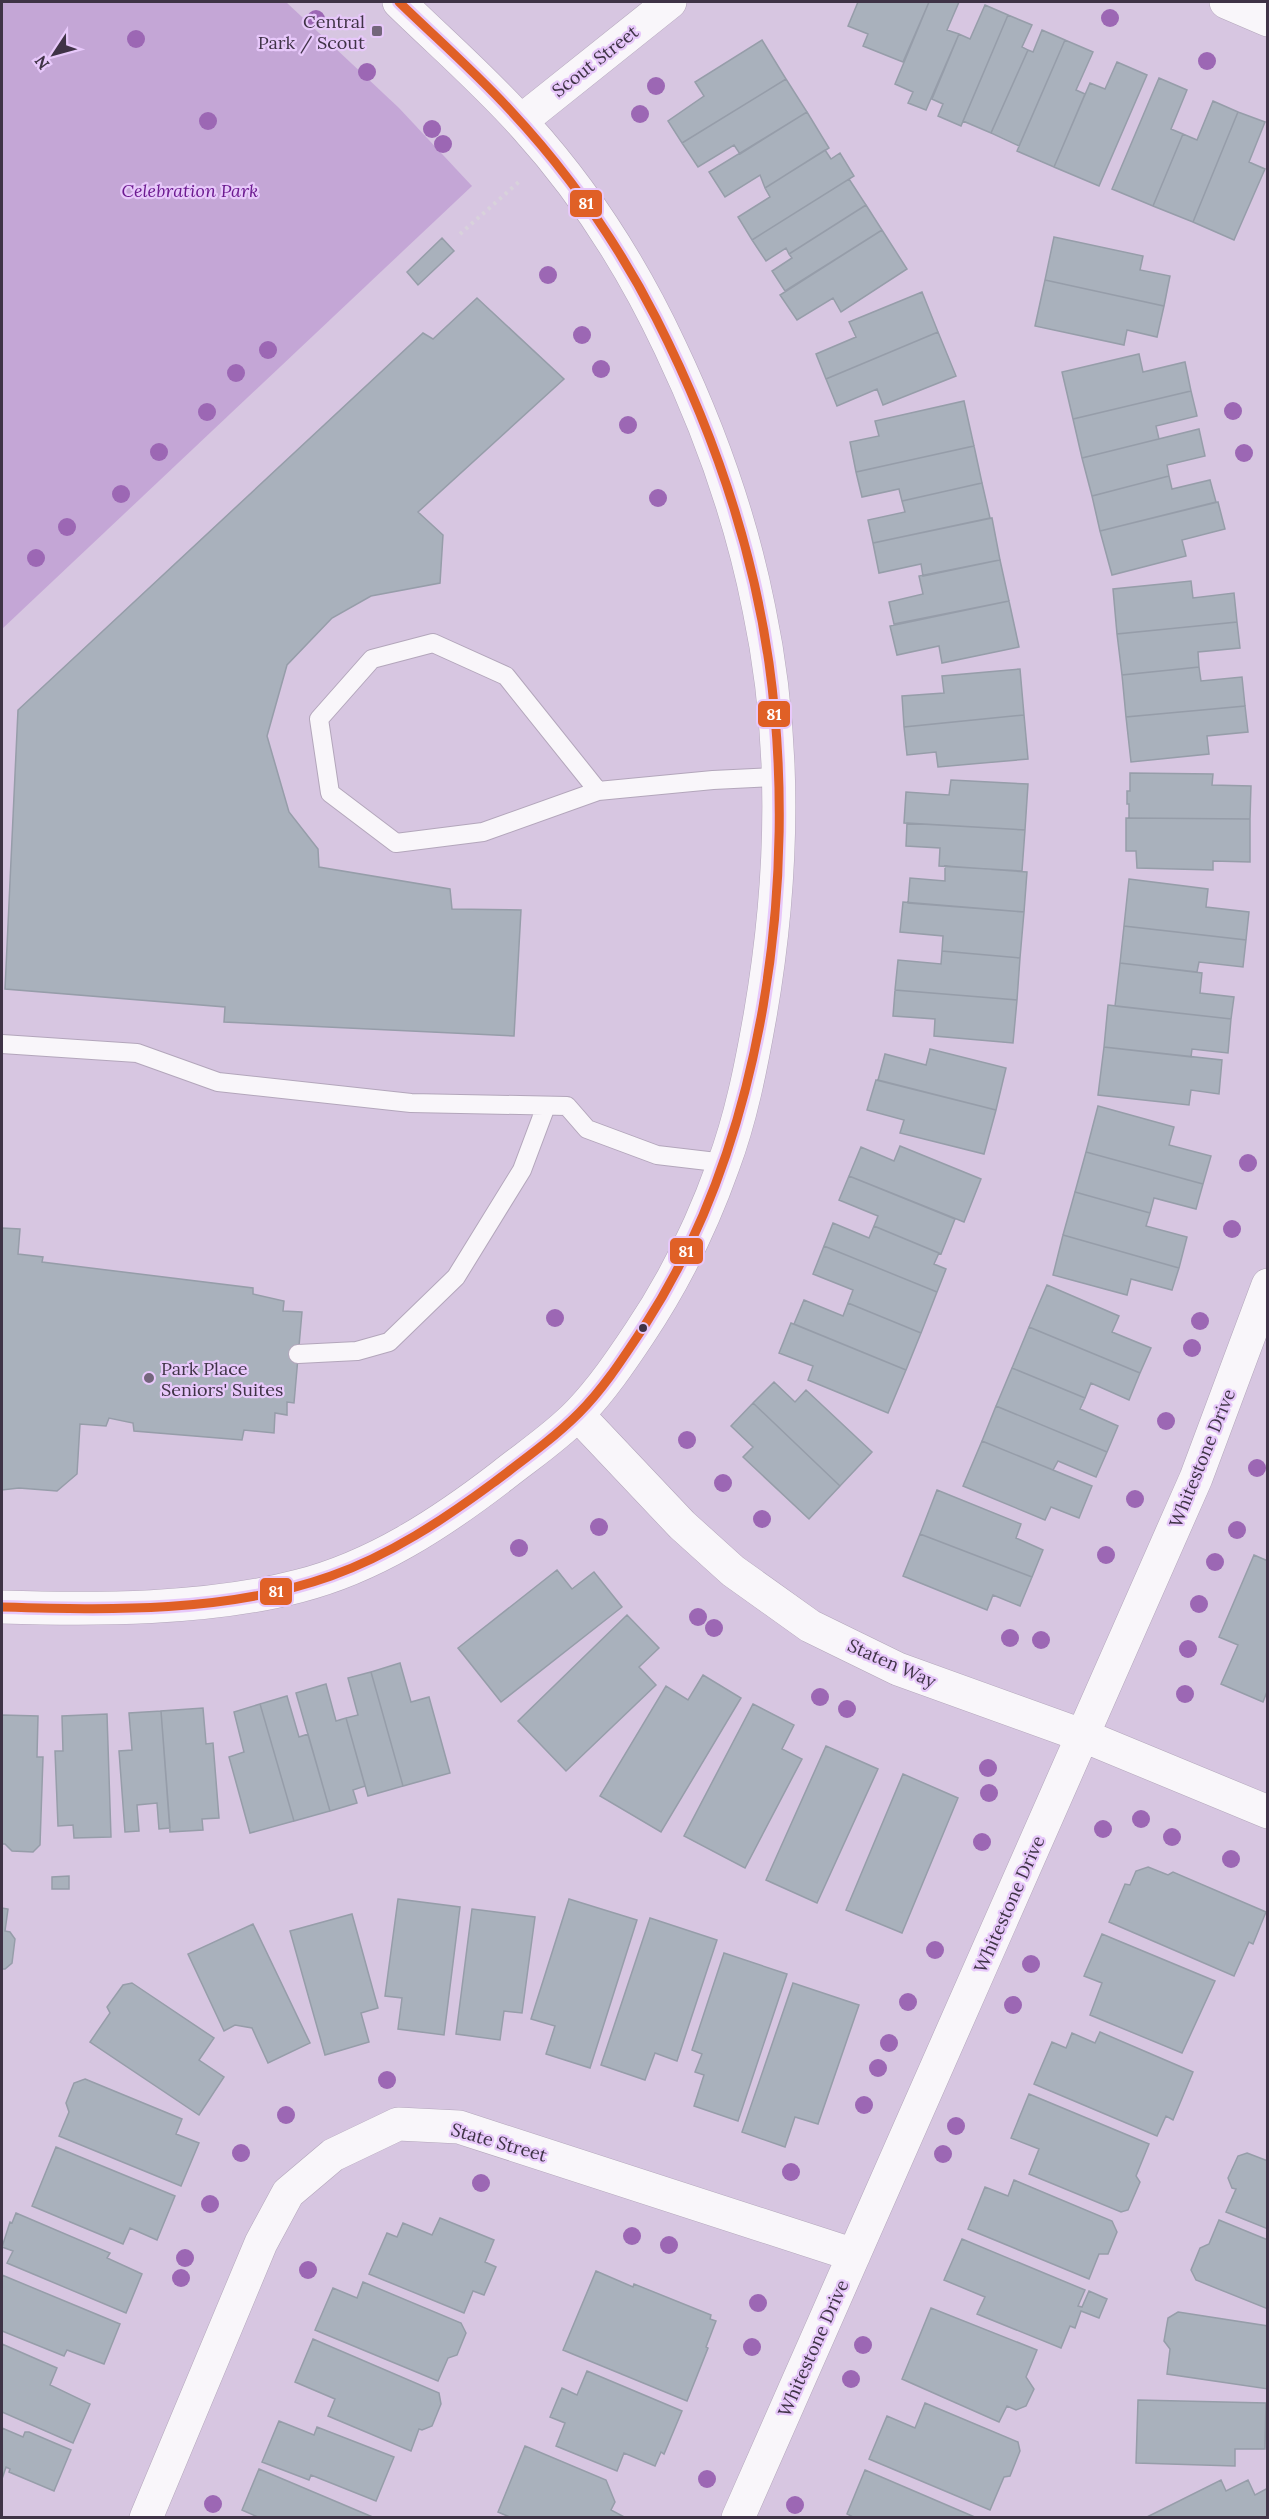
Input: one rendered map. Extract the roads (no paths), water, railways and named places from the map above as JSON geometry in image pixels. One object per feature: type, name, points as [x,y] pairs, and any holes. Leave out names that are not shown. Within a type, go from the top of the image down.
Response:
[{"type":"street","points":[[2,1607],[113,1608],[251,1596],[302,1586],[349,1568],[436,1524],[578,1415],[621,1361],[652,1314],[680,1265],[725,1163],[753,1060],[773,935],[777,865],[777,777],[772,700],[760,610],[734,506],[668,342],[639,288],[600,224],[550,154],[520,121],[399,2]]},
{"type":"street","name":"Scout Street","points":[[520,121],[670,2]]},
{"type":"street","points":[[1226,2],[1268,20]]},
{"type":"street","name":"Whitestone Drive","points":[[738,2517],[1196,1478],[1268,1285]]},
{"type":"street","name":"Staten Way","points":[[578,1415],[682,1525],[733,1571],[810,1626],[898,1670],[1084,1736],[1268,1812]]},
{"type":"street","name":"State Street","points":[[146,2517],[261,2243],[288,2193],[333,2155],[398,2124],[459,2127],[854,2255]]},
{"type":"lane","points":[[598,791],[506,676],[433,643],[372,659],[319,719],[330,793],[396,843],[483,832],[598,791],[713,780],[777,777]]},
{"type":"lane","points":[[2,1044],[137,1053],[218,1082],[411,1103],[567,1106],[587,1129],[657,1155],[725,1163]]},
{"type":"lane","points":[[298,1354],[357,1351],[389,1342],[456,1276],[522,1170],[546,1106]]},
{"type":"place","name":"Central Park / Scout","points":[[377,31]]},
{"type":"place","name":"Park Place Seniors' Suites","points":[[149,1378]]},
{"type":"park label","name":"Celebration Park","points":[[190,190]]}]
